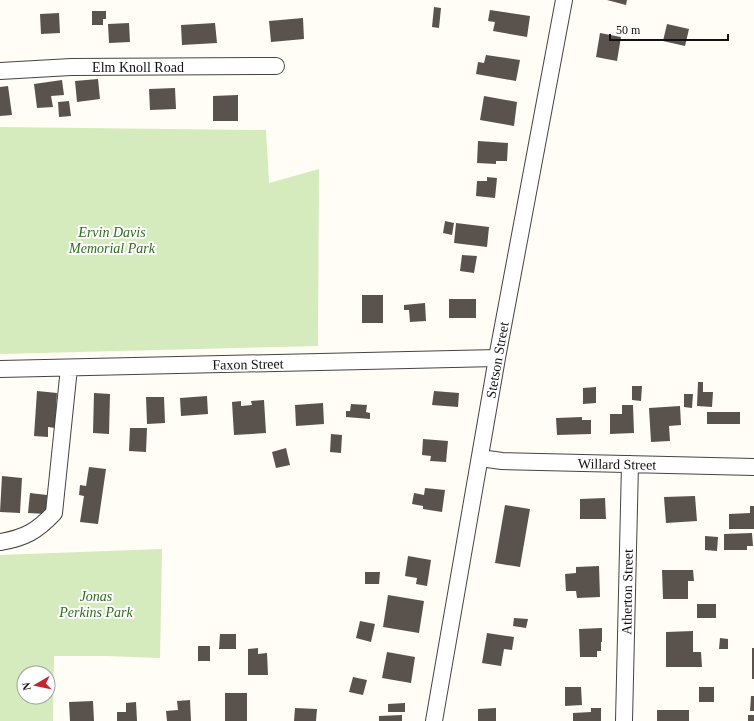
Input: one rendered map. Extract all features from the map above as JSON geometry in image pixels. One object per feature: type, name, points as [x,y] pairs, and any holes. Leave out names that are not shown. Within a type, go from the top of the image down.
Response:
[{"type":"street","name":"Stetson Street","points":[[434,721],[497,358],[564,0]]},
{"type":"street","name":"Elm Knoll Road","points":[[0,71],[72,67],[276,66]]},
{"type":"street","name":"Faxon Street","points":[[0,370],[497,358]]},
{"type":"street","points":[[0,542],[20,538],[32,532],[45,522],[54,512],[69,368]]},
{"type":"street","name":"Willard Street","points":[[480,458],[502,461],[754,467]]},
{"type":"street","name":"Atherton Street","points":[[624,721],[630,464]]},
{"type":"green space","name":"Ervin Davis Memorial Park","points":[[0,127],[266,130],[269,183],[319,169],[318,346],[0,354]]},
{"type":"green space","name":"Jonas Perkins Park","points":[[162,549],[160,658],[54,656],[54,665],[16,665],[16,705],[53,705],[53,721],[0,721],[0,555]]},
{"type":"building","points":[[607,0],[627,0],[626,5]]},
{"type":"building","points":[[434,7],[441,8],[439,28],[432,27]]},
{"type":"building","points":[[490,10],[530,16],[527,37],[493,31],[495,22],[488,21]]},
{"type":"building","points":[[92,11],[106,11],[106,19],[103,19],[103,25],[92,25]]},
{"type":"building","points":[[59,13],[60,33],[41,34],[40,14]]},
{"type":"building","points":[[303,18],[304,39],[271,42],[269,21]]},
{"type":"building","points":[[129,23],[130,42],[109,43],[108,24]]},
{"type":"building","points":[[215,23],[217,43],[182,45],[181,25]]},
{"type":"building","points":[[667,24],[689,29],[685,46],[663,41]]},
{"type":"building","points":[[600,33],[621,37],[617,61],[596,57]]},
{"type":"building","points":[[486,55],[520,60],[516,81],[476,74],[478,62],[484,63]]},
{"type":"building","points":[[98,79],[100,99],[77,102],[75,81]]},
{"type":"building","points":[[62,80],[64,95],[51,96],[53,107],[37,108],[34,84]]},
{"type":"building","points":[[8,86],[12,115],[0,116],[0,87]]},
{"type":"building","points":[[175,88],[176,109],[150,110],[149,89]]},
{"type":"building","points":[[238,95],[238,121],[213,121],[213,96]]},
{"type":"building","points":[[484,96],[517,102],[514,126],[480,120]]},
{"type":"building","points":[[69,101],[71,116],[59,117],[58,102]]},
{"type":"building","points":[[478,141],[508,143],[507,161],[496,161],[496,164],[477,163]]},
{"type":"building","points":[[487,177],[497,178],[495,198],[476,196],[477,181],[487,181]]},
{"type":"building","points":[[445,221],[454,223],[452,235],[443,233]]},
{"type":"building","points":[[456,223],[489,227],[487,247],[454,243]]},
{"type":"building","points":[[462,255],[477,256],[474,273],[460,271]]},
{"type":"building","points":[[362,295],[383,295],[383,323],[362,323]]},
{"type":"building","points":[[449,299],[476,299],[476,318],[449,318]]},
{"type":"building","points":[[425,303],[426,321],[410,322],[409,310],[404,310],[404,305]]},
{"type":"building","points":[[698,382],[703,382],[703,392],[713,392],[712,407],[697,406]]},
{"type":"building","points":[[632,386],[642,386],[641,401],[632,400]]},
{"type":"building","points":[[596,387],[596,403],[583,404],[583,388]]},
{"type":"building","points":[[37,391],[57,393],[55,428],[48,427],[48,437],[34,436]]},
{"type":"building","points":[[434,391],[459,393],[458,407],[432,405]]},
{"type":"building","points":[[94,393],[110,394],[109,434],[93,433]]},
{"type":"building","points":[[684,394],[693,394],[692,408],[684,407]]},
{"type":"building","points":[[207,396],[208,414],[181,416],[180,398]]},
{"type":"building","points":[[146,397],[164,397],[165,423],[147,424]]},
{"type":"building","points":[[264,400],[266,433],[234,435],[232,402],[241,401],[241,406],[252,405],[251,401]]},
{"type":"building","points":[[323,403],[324,424],[296,426],[295,405]]},
{"type":"building","points":[[351,404],[367,405],[366,412],[370,413],[370,419],[346,417],[346,411],[350,411]]},
{"type":"building","points":[[622,405],[633,405],[634,433],[610,434],[610,414],[622,414]]},
{"type":"building","points":[[680,406],[681,425],[669,426],[670,441],[651,442],[649,408]]},
{"type":"building","points":[[707,412],[740,412],[740,424],[707,424]]},
{"type":"building","points":[[582,417],[582,420],[591,420],[591,434],[557,435],[556,418]]},
{"type":"building","points":[[130,428],[147,428],[146,452],[129,451]]},
{"type":"building","points":[[331,434],[342,435],[341,453],[330,452]]},
{"type":"building","points":[[423,439],[448,441],[446,462],[430,461],[431,456],[422,455]]},
{"type":"building","points":[[286,448],[290,465],[276,468],[272,452]]},
{"type":"building","points":[[89,467],[106,469],[98,524],[80,522],[84,496],[79,495],[80,485],[86,486]]},
{"type":"building","points":[[2,476],[22,478],[20,513],[0,512]]},
{"type":"building","points":[[425,488],[445,490],[442,512],[423,509],[423,506],[412,504],[414,493],[424,495]]},
{"type":"building","points":[[30,493],[47,495],[46,514],[28,513]]},
{"type":"building","points":[[695,496],[697,521],[666,523],[664,497]]},
{"type":"building","points":[[605,498],[606,519],[580,519],[580,499]]},
{"type":"building","points":[[505,505],[530,509],[520,567],[495,563]]},
{"type":"building","points":[[750,506],[754,506],[754,529],[729,529],[729,514],[750,513]]},
{"type":"building","points":[[752,533],[753,546],[747,546],[747,550],[724,550],[724,534]]},
{"type":"building","points":[[705,536],[718,537],[717,551],[705,550]]},
{"type":"building","points":[[408,556],[431,560],[427,586],[416,584],[417,578],[405,576]]},
{"type":"building","points":[[599,566],[600,597],[577,598],[576,591],[566,591],[565,574],[576,573],[576,567]]},
{"type":"building","points":[[662,570],[693,570],[694,581],[688,581],[688,599],[663,599]]},
{"type":"building","points":[[365,572],[380,572],[379,584],[365,584]]},
{"type":"building","points":[[388,595],[424,601],[419,633],[383,627]]},
{"type":"building","points":[[697,604],[716,604],[716,618],[697,618]]},
{"type":"building","points":[[514,618],[528,619],[526,628],[513,626]]},
{"type":"building","points":[[360,621],[375,624],[371,642],[356,638]]},
{"type":"building","points":[[602,628],[601,651],[597,651],[597,657],[580,657],[579,629]]},
{"type":"building","points":[[693,631],[693,652],[701,652],[702,667],[666,667],[666,632]]},
{"type":"building","points":[[487,633],[514,637],[512,650],[504,649],[501,666],[482,663]]},
{"type":"building","points":[[220,634],[236,634],[236,649],[219,649]]},
{"type":"building","points":[[720,638],[728,639],[728,649],[719,649]]},
{"type":"building","points":[[198,646],[210,646],[210,661],[198,661]]},
{"type":"building","points":[[258,648],[258,654],[267,653],[268,675],[248,675],[248,649]]},
{"type":"building","points":[[752,648],[754,648],[754,679],[752,679]]},
{"type":"building","points":[[387,652],[415,657],[411,683],[382,678]]},
{"type":"building","points":[[353,677],[367,680],[363,695],[349,692]]},
{"type":"building","points":[[565,687],[581,687],[582,705],[565,706]]},
{"type":"building","points":[[699,687],[714,687],[714,702],[699,702]]},
{"type":"building","points":[[225,693],[247,693],[247,721],[225,721]]},
{"type":"building","points":[[751,696],[754,696],[754,711],[750,711]]},
{"type":"building","points":[[190,700],[191,721],[167,721],[166,711],[178,710],[177,701]]},
{"type":"building","points":[[93,701],[94,721],[70,721],[69,702]]},
{"type":"building","points":[[136,702],[137,721],[117,721],[117,712],[126,712],[126,703]]},
{"type":"building","points":[[405,703],[405,712],[388,712],[388,704]]},
{"type":"building","points":[[295,708],[317,709],[316,721],[294,721]]},
{"type":"building","points":[[496,708],[496,721],[478,721],[478,709]]},
{"type":"building","points":[[591,708],[601,708],[601,721],[573,721],[573,713],[591,712]]},
{"type":"building","points":[[657,710],[689,710],[689,721],[657,721]]},
{"type":"building","points":[[402,715],[402,721],[379,721],[379,716]]},
{"type":"building","points":[[748,715],[754,715],[754,721],[748,721]]}]
